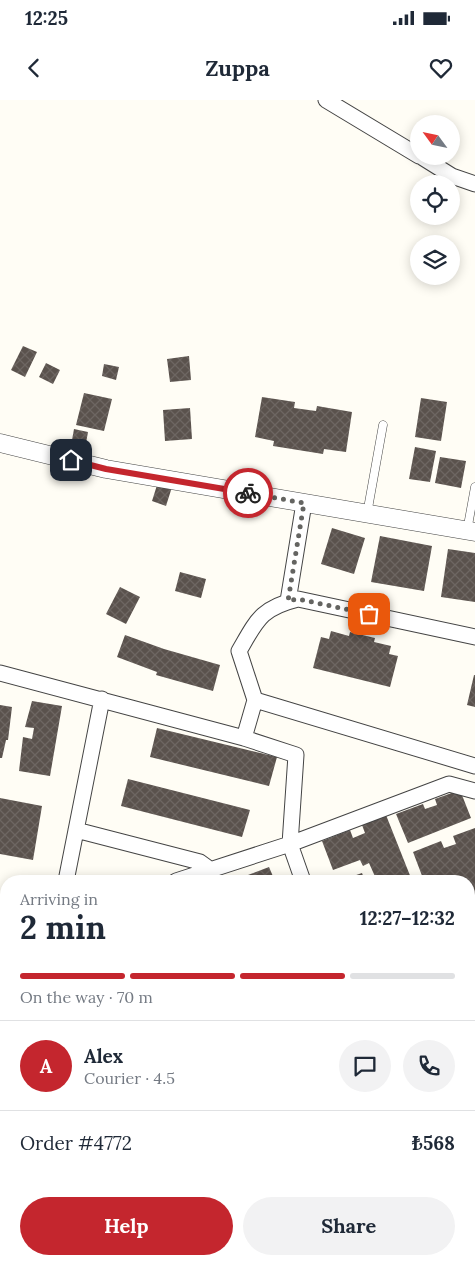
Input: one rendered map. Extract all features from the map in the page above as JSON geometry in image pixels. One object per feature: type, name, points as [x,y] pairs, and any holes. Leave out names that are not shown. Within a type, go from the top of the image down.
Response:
[{"type":"street","points":[[326,100],[410,151]]},
{"type":"street","points":[[434,165],[452,176],[475,184]]},
{"type":"street","points":[[0,443],[106,469],[471,531]]},
{"type":"street","points":[[288,601],[304,503]]},
{"type":"street","points":[[244,738],[255,700],[239,651],[257,619],[276,604],[298,599],[475,637]]},
{"type":"street","points":[[1,672],[244,738],[296,755],[290,844],[301,875]]},
{"type":"street","points":[[67,875],[102,699]]},
{"type":"street","points":[[255,700],[475,766]]},
{"type":"street","points":[[195,875],[290,844],[449,784],[475,791]]},
{"type":"street","points":[[76,830],[200,862],[211,870]]},
{"type":"lane","points":[[367,514],[383,425]]},
{"type":"lane","points":[[471,531],[475,487]]},
{"type":"building","points":[[23,346],[37,352],[25,377],[11,370]]},
{"type":"building","points":[[189,356],[191,380],[170,382],[167,359]]},
{"type":"building","points":[[46,363],[60,370],[53,384],[39,377]]},
{"type":"building","points":[[104,364],[119,367],[116,380],[102,376]]},
{"type":"building","points":[[84,393],[112,399],[104,431],[76,425]]},
{"type":"building","points":[[262,397],[295,402],[294,408],[316,411],[317,406],[352,412],[346,452],[324,449],[323,454],[273,446],[274,441],[255,437]]},
{"type":"building","points":[[421,398],[447,402],[441,441],[415,437]]},
{"type":"building","points":[[190,408],[192,439],[165,441],[163,410]]},
{"type":"building","points":[[74,429],[88,432],[86,443],[72,440]]},
{"type":"building","points":[[415,447],[436,451],[430,482],[409,479]]},
{"type":"building","points":[[440,457],[466,461],[461,488],[435,483]]},
{"type":"building","points":[[158,482],[172,487],[166,506],[152,501]]},
{"type":"building","points":[[332,528],[365,538],[354,574],[321,564]]},
{"type":"building","points":[[380,536],[432,546],[424,591],[371,582]]},
{"type":"building","points":[[448,549],[475,553],[475,602],[441,597]]},
{"type":"building","points":[[180,572],[206,579],[201,598],[175,591]]},
{"type":"building","points":[[120,587],[140,597],[126,624],[106,614]]},
{"type":"building","points":[[331,631],[349,636],[350,632],[375,638],[374,642],[391,646],[389,654],[398,656],[390,687],[313,668],[321,637],[329,639]]},
{"type":"building","points":[[125,635],[164,649],[220,665],[213,691],[156,675],[157,672],[117,657]]},
{"type":"building","points":[[475,675],[475,707],[467,705]]},
{"type":"building","points":[[32,701],[62,706],[50,776],[19,771],[23,737],[32,739],[34,728],[25,727]]},
{"type":"building","points":[[0,705],[12,707],[8,740],[6,740],[2,758],[0,758]]},
{"type":"building","points":[[157,728],[277,757],[269,786],[150,757]]},
{"type":"building","points":[[128,779],[250,810],[242,837],[121,806]]},
{"type":"building","points":[[460,790],[471,818],[408,843],[396,814],[423,804],[425,809],[437,805],[435,799]]},
{"type":"building","points":[[0,798],[42,806],[33,860],[0,854]]},
{"type":"building","points":[[386,815],[410,875],[374,875],[369,863],[363,866],[360,860],[333,870],[322,841],[350,830],[353,838],[365,833],[362,825]]},
{"type":"building","points":[[475,828],[475,875],[422,875],[413,852],[441,841],[444,848],[456,844],[453,836]]},
{"type":"building","points":[[269,867],[272,875],[248,875]]},
{"type":"way so far","points":[[248,493],[304,503],[288,601],[298,599],[369,614]]},
{"type":"route","points":[[71,460],[106,469],[248,493]]}]
